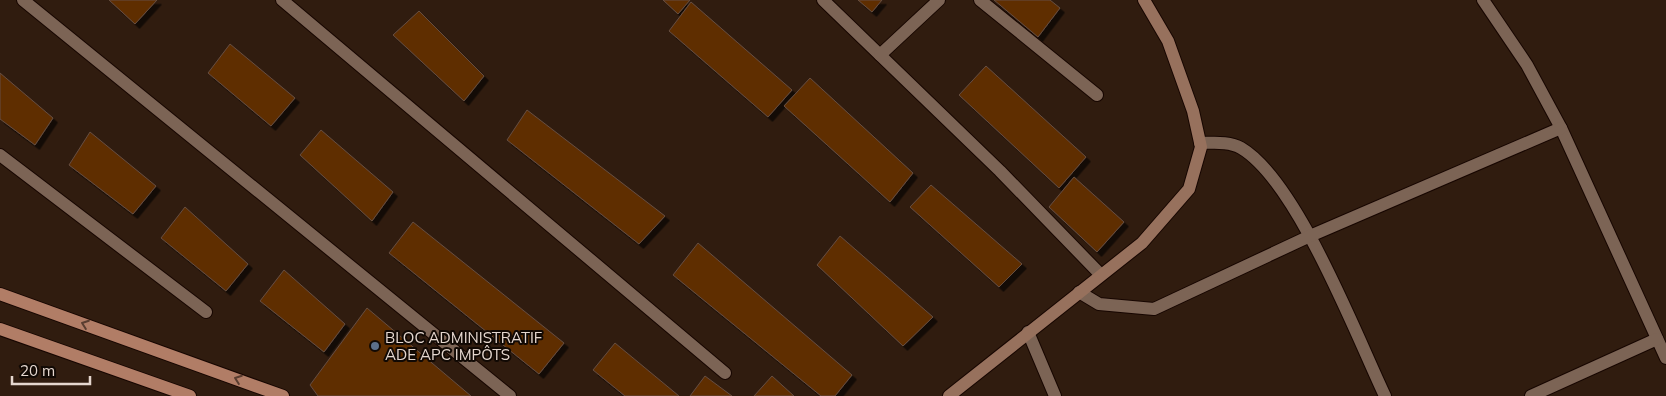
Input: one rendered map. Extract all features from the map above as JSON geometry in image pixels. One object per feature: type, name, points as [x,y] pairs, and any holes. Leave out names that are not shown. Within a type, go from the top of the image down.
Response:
[{"type":"main road","points":[[949,396],[1142,243],[1189,189],[1200,143],[1193,111],[1168,41],[1144,0]]},
{"type":"main road","points":[[0,294],[284,396]]},
{"type":"main road","points":[[0,329],[190,396]]},
{"type":"street","points":[[23,0],[510,396]]},
{"type":"street","points":[[282,0],[726,373]]},
{"type":"street","points":[[823,0],[1000,171],[1101,275]]},
{"type":"street","points":[[880,55],[939,0]]},
{"type":"street","points":[[980,0],[1097,95]]},
{"type":"street","points":[[1483,0],[1527,65],[1561,128],[1666,358]]},
{"type":"street","points":[[1079,292],[1099,304],[1154,309],[1310,236],[1561,128]]},
{"type":"street","points":[[1200,143],[1222,143],[1241,148],[1264,168],[1286,194],[1310,236],[1385,396]]},
{"type":"street","points":[[0,155],[206,312]]},
{"type":"street","points":[[1028,332],[1055,396]]},
{"type":"street","points":[[1531,396],[1657,339]]},
{"type":"building","points":[[109,0],[157,0],[135,24]]},
{"type":"building","points":[[663,0],[690,0],[678,14]]},
{"type":"building","points":[[858,0],[882,0],[872,12]]},
{"type":"building","points":[[994,0],[1050,0],[1060,8],[1038,37]]},
{"type":"building","points":[[691,2],[792,90],[768,117],[669,31]]},
{"type":"building","points":[[419,11],[484,76],[464,101],[393,35]]},
{"type":"building","points":[[230,44],[295,98],[271,126],[208,73]]},
{"type":"building","points":[[986,66],[1086,157],[1059,188],[959,95]]},
{"type":"building","points":[[0,73],[53,118],[35,145],[0,119]]},
{"type":"building","points":[[810,78],[913,173],[890,202],[784,106]]},
{"type":"building","points":[[527,110],[665,216],[639,244],[507,140]]},
{"type":"building","points":[[321,130],[393,192],[372,221],[300,155]]},
{"type":"building","points":[[90,132],[156,186],[133,214],[69,165]]},
{"type":"building","points":[[1074,177],[1124,222],[1097,252],[1049,207]]},
{"type":"building","points":[[931,185],[1022,264],[999,287],[910,207]]},
{"type":"building","points":[[185,207],[248,264],[226,291],[161,238]]},
{"type":"building","points":[[413,222],[564,343],[539,374],[389,253]]},
{"type":"building","points":[[840,236],[933,317],[903,346],[817,265]]},
{"type":"building","points":[[698,243],[852,375],[835,396],[821,396],[673,275]]},
{"type":"building","points":[[284,270],[345,324],[324,352],[260,301]]},
{"type":"building","name":"BLOC ADMINISTRATIF ADE APC IMPÔTS","points":[[367,308],[471,396],[318,396],[310,385]]},
{"type":"building","points":[[615,343],[679,396],[625,396],[593,370]]},
{"type":"building","points":[[705,376],[732,396],[690,396]]},
{"type":"building","points":[[772,376],[794,396],[754,396]]},
{"type":"place","name":"BLOC ADMINISTRATIF ADE APC IMPÔTS","points":[[375,346]]}]
